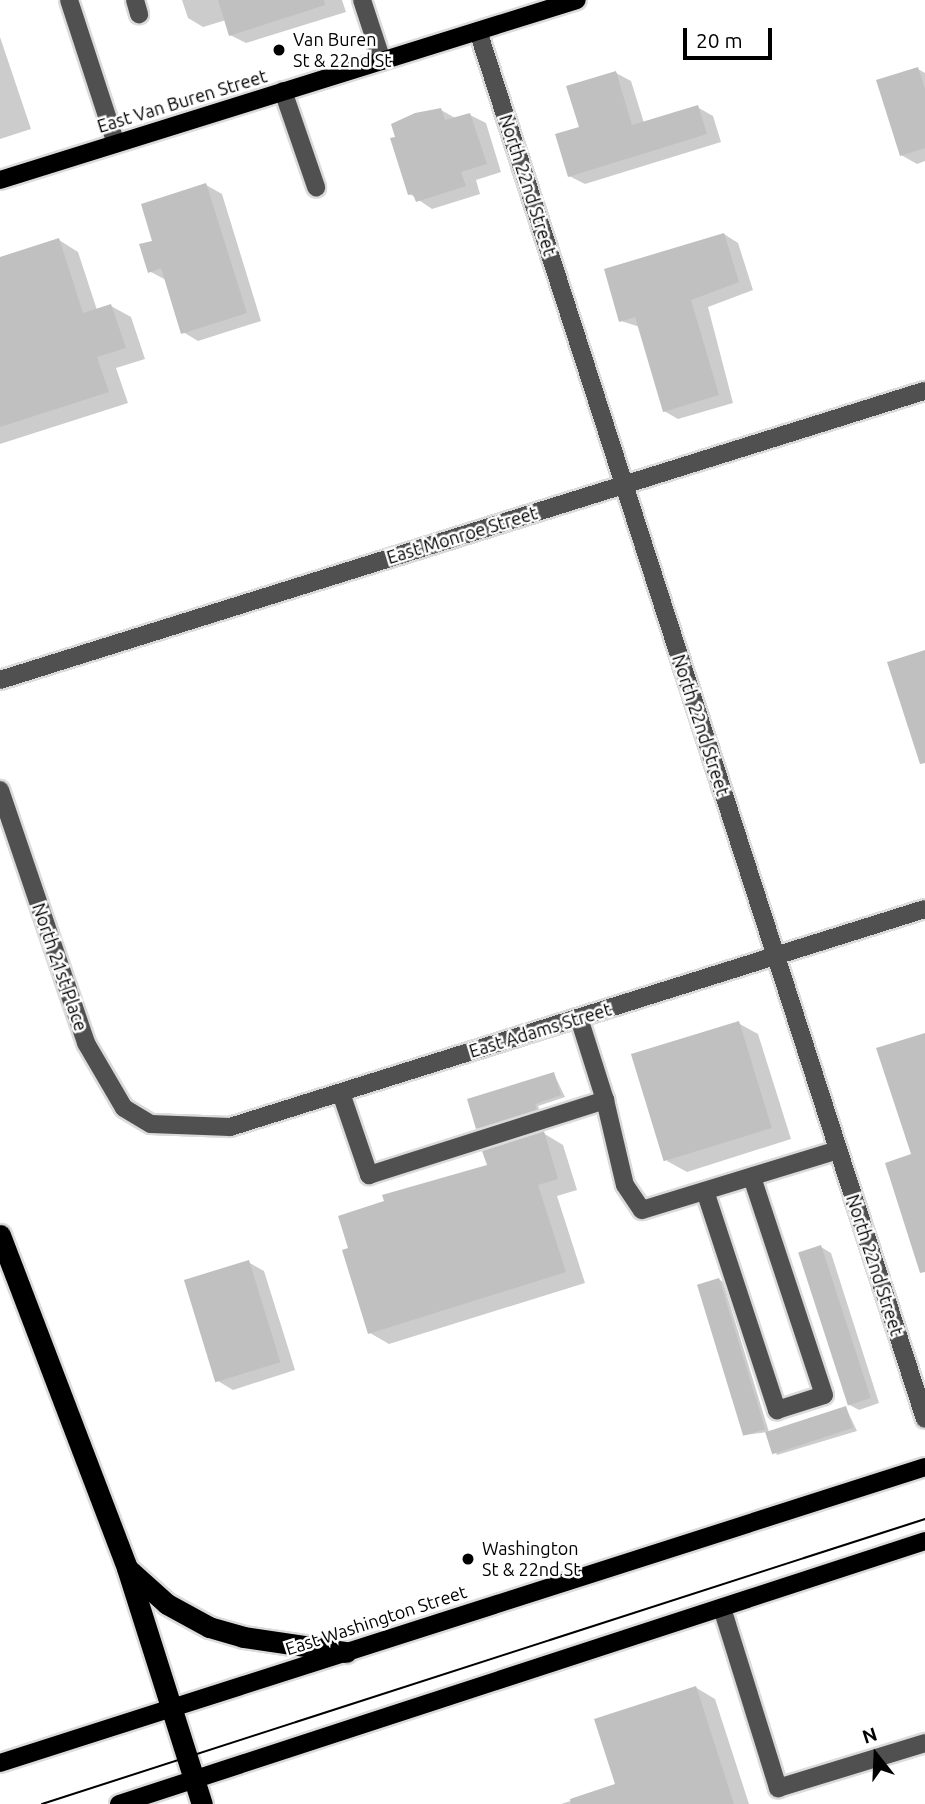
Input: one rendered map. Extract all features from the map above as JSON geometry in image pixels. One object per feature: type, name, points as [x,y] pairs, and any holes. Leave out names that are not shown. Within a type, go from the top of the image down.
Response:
[{"type":"highway","points":[[0,1235],[127,1568],[202,1804]]},
{"type":"highway","points":[[127,1568],[167,1604],[209,1627],[243,1637],[346,1652]]},
{"type":"main road","name":"East Van Buren Street","points":[[0,180],[577,0]]},
{"type":"main road","name":"East Washington Street","points":[[0,1763],[925,1467]]},
{"type":"main road","points":[[119,1804],[195,1781],[245,1760],[925,1541]]},
{"type":"street","points":[[69,0],[116,144]]},
{"type":"street","points":[[362,0],[382,61]]},
{"type":"street","name":"North 22nd Street","points":[[478,31],[925,1419]]},
{"type":"street","points":[[283,91],[316,187]]},
{"type":"street","name":"East Monroe Street","points":[[0,680],[924,391]]},
{"type":"street","name":"North 21st Place","points":[[0,790],[86,1043],[124,1108],[151,1124]]},
{"type":"street","name":"East Adams Street","points":[[151,1124],[230,1127],[925,909]]},
{"type":"street","points":[[579,1018],[605,1100],[625,1185],[642,1210],[838,1150]]},
{"type":"street","points":[[341,1093],[369,1175],[605,1100]]},
{"type":"street","points":[[705,1191],[777,1410],[824,1395],[752,1177]]},
{"type":"street","points":[[722,1608],[781,1796],[925,1743]]},
{"type":"building","points":[[218,0],[324,0],[325,5],[229,36]]},
{"type":"building","points":[[918,67],[925,89],[925,148],[900,156],[876,80]]},
{"type":"building","points":[[616,71],[632,125],[698,105],[707,134],[568,177],[555,134],[579,127],[566,86]]},
{"type":"building","points":[[441,108],[445,120],[470,113],[487,164],[461,172],[466,186],[416,202],[413,194],[408,195],[390,138],[395,137],[391,124],[415,113]]},
{"type":"building","points":[[206,183],[247,313],[181,334],[161,268],[148,273],[139,244],[152,241],[141,204]]},
{"type":"building","points":[[724,233],[739,282],[691,300],[719,395],[663,412],[635,317],[619,322],[604,269]]},
{"type":"building","points":[[59,238],[83,313],[111,304],[126,348],[97,357],[109,392],[0,427],[0,257]]},
{"type":"building","points":[[925,650],[925,763],[920,764],[887,662]]},
{"type":"building","points":[[739,1021],[772,1128],[664,1161],[631,1054]]},
{"type":"building","points":[[925,1033],[925,1272],[920,1273],[885,1163],[911,1154],[876,1048]]},
{"type":"building","points":[[554,1072],[561,1095],[535,1104],[537,1110],[476,1129],[467,1099]]},
{"type":"building","points":[[544,1131],[558,1179],[538,1185],[566,1272],[368,1334],[342,1250],[348,1248],[338,1216],[384,1201],[382,1195],[487,1165],[482,1151]]},
{"type":"building","points":[[821,1245],[871,1398],[848,1406],[798,1252]]},
{"type":"building","points":[[249,1260],[280,1362],[215,1382],[184,1280]]},
{"type":"building","points":[[719,1278],[765,1429],[743,1436],[697,1285]]},
{"type":"building","points":[[846,1406],[853,1428],[772,1454],[765,1432]]},
{"type":"building","points":[[696,1686],[734,1804],[571,1804],[570,1799],[615,1784],[594,1719]]},
{"type":"tram line","points":[[42,1804],[925,1519]]},
{"type":"place","name":"Van Buren St & 22nd St","points":[[279,50]]},
{"type":"place","name":"Washington St & 22nd St","points":[[468,1559]]}]
